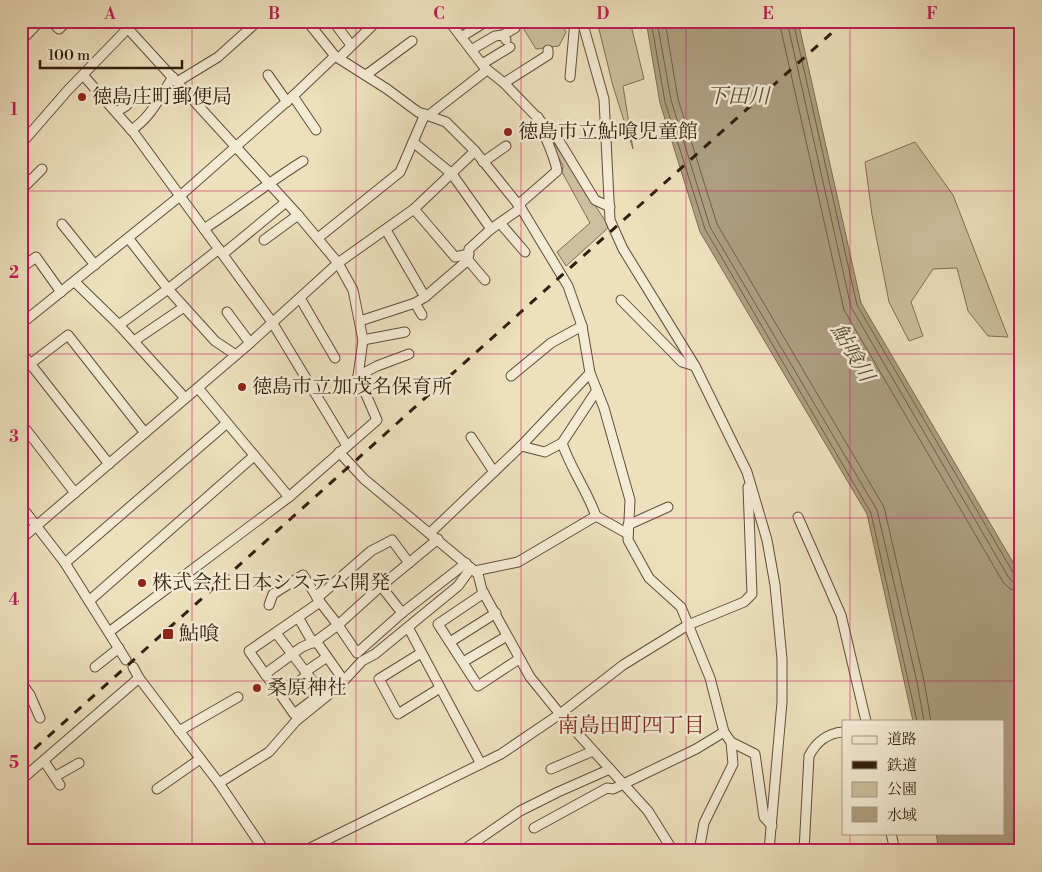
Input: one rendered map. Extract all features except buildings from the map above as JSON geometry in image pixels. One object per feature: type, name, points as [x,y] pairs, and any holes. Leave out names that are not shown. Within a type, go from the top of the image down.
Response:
[{"type":"street","points":[[21,41],[40,21]]},
{"type":"street","points":[[51,21],[59,29],[67,21]]},
{"type":"street","points":[[109,632],[288,497],[376,420],[358,376],[363,340],[353,290],[338,263],[298,215],[121,21]]},
{"type":"street","points":[[22,142],[135,21]]},
{"type":"street","points":[[131,130],[139,125],[175,80],[218,57],[258,21]]},
{"type":"street","points":[[307,21],[337,57],[418,112],[446,122],[475,151],[519,206],[568,286],[582,326],[590,372],[604,408],[630,500],[628,540],[649,578],[681,607],[710,678],[724,732],[731,742],[755,754],[764,817],[772,826]]},
{"type":"street","points":[[333,21],[352,45]]},
{"type":"street","points":[[21,324],[129,239],[180,196],[377,21]]},
{"type":"street","points":[[448,21],[484,67],[504,83],[558,138],[595,200],[610,207]]},
{"type":"street","points":[[461,37],[487,21]]},
{"type":"street","points":[[570,77],[576,22]]},
{"type":"street","points":[[576,22],[604,98],[610,220],[623,249],[695,366],[747,472],[767,540],[775,585],[782,659],[782,702],[769,851]]},
{"type":"street","points":[[471,50],[495,36],[503,35],[515,28]]},
{"type":"street","points":[[318,238],[400,172],[427,114],[484,67],[511,49],[503,35]]},
{"type":"street","points":[[366,75],[412,41]]},
{"type":"street","points":[[504,83],[548,55],[548,50]]},
{"type":"street","points":[[83,75],[131,130],[272,322],[343,449],[364,479],[478,574],[484,593],[530,677],[560,714],[648,811],[673,851]]},
{"type":"street","points":[[268,75],[316,130]]},
{"type":"street","points":[[116,112],[126,106],[132,99]]},
{"type":"street","points":[[485,280],[469,257],[469,249],[557,171],[556,160],[542,131],[538,117]]},
{"type":"street","points":[[413,142],[452,174],[491,229]]},
{"type":"street","points":[[483,162],[506,146]]},
{"type":"street","points":[[21,539],[250,343],[338,263],[414,209],[475,151]]},
{"type":"street","points":[[204,229],[248,200],[268,182],[303,161]]},
{"type":"street","points":[[23,185],[42,169]]},
{"type":"street","points":[[119,325],[221,252],[286,202]]},
{"type":"street","points":[[414,209],[455,257],[469,257]]},
{"type":"street","points":[[264,240],[298,215]]},
{"type":"street","points":[[500,223],[525,252]]},
{"type":"street","points":[[62,224],[95,265]]},
{"type":"street","points":[[386,230],[425,297]]},
{"type":"street","points":[[129,239],[168,289],[215,341],[236,355]]},
{"type":"street","points":[[21,268],[36,257],[61,292]]},
{"type":"street","points":[[360,321],[415,303],[425,297],[469,257]]},
{"type":"street","points":[[75,282],[119,325],[186,398]]},
{"type":"street","points":[[300,298],[335,358]]},
{"type":"street","points":[[621,300],[682,362],[695,366]]},
{"type":"street","points":[[415,303],[422,315]]},
{"type":"street","points":[[134,341],[184,307]]},
{"type":"street","points":[[227,312],[250,343]]},
{"type":"street","points":[[511,376],[552,343],[582,326]]},
{"type":"street","points":[[363,340],[405,332]]},
{"type":"street","points":[[21,371],[68,335],[145,433]]},
{"type":"street","points":[[21,352],[109,464]]},
{"type":"street","points":[[358,376],[409,354]]},
{"type":"street","points":[[265,674],[302,647],[314,642],[338,625],[380,586],[409,563],[590,372]]},
{"type":"street","points":[[198,388],[288,497]]},
{"type":"street","points":[[521,446],[545,452],[562,444],[597,390]]},
{"type":"street","points":[[21,423],[75,493]]},
{"type":"street","points":[[65,563],[227,423]]},
{"type":"street","points":[[471,437],[494,472]]},
{"type":"street","points":[[562,444],[596,516],[628,530]]},
{"type":"street","points":[[89,601],[254,456]]},
{"type":"street","points":[[304,851],[501,754],[560,714],[623,665],[688,625],[744,602],[752,594],[747,472]]},
{"type":"street","points":[[21,506],[65,563],[126,660]]},
{"type":"street","points":[[628,530],[668,507]]},
{"type":"street","points":[[219,783],[268,752],[296,721],[338,687],[360,657],[402,613],[471,567],[518,562],[596,516]]},
{"type":"street","points":[[798,517],[841,615],[864,719]]},
{"type":"street","points":[[298,617],[314,642],[342,678],[294,714],[248,651],[298,617],[319,600],[371,551],[392,540],[409,563]]},
{"type":"street","points":[[360,657],[375,654],[458,586],[471,567]]},
{"type":"street","points":[[269,604],[273,594],[303,575],[360,657]]},
{"type":"street","points":[[380,586],[402,613]]},
{"type":"street","points":[[484,593],[438,624],[478,686],[519,659]]},
{"type":"street","points":[[450,642],[496,613]]},
{"type":"street","points":[[408,627],[481,764]]},
{"type":"street","points":[[276,632],[321,693]]},
{"type":"street","points":[[463,662],[507,636]]},
{"type":"street","points":[[95,667],[119,648]]},
{"type":"street","points":[[421,653],[379,679],[398,714],[440,688]]},
{"type":"street","points":[[280,694],[327,657]]},
{"type":"street","points":[[134,667],[139,678],[219,783],[262,847],[269,851]]},
{"type":"street","points":[[21,780],[139,678]]},
{"type":"street","points":[[21,682],[30,695],[40,718]]},
{"type":"street","points":[[21,702],[30,695]]},
{"type":"street","points":[[180,731],[238,697]]},
{"type":"street","points":[[534,828],[607,788],[613,789],[696,749],[724,732]]},
{"type":"street","points":[[804,851],[809,756],[820,740],[842,732]]},
{"type":"street","points":[[698,851],[704,823],[733,764],[731,742]]},
{"type":"street","points":[[551,770],[593,751]]},
{"type":"street","points":[[157,789],[200,759]]},
{"type":"street","points":[[44,761],[58,780],[79,762]]},
{"type":"street","points":[[462,851],[520,812],[558,792],[610,770]]},
{"type":"street","points":[[892,834],[895,851]]},
{"type":"green space","points":[[523,21],[560,21],[566,32],[559,46],[536,49],[520,23]]},
{"type":"green space","points":[[597,21],[630,21],[644,79],[623,86],[633,149],[613,86]]},
{"type":"green space","points":[[550,141],[554,143],[606,222],[608,228],[566,266],[557,252],[590,223],[562,172],[563,166]]},
{"type":"green space","points":[[915,142],[953,195],[1008,337],[988,336],[968,311],[957,268],[933,269],[911,302],[923,336],[909,341],[889,302],[872,215],[865,162]]},
{"type":"water","name":"下田川","points":[[646,21],[798,21],[861,303],[1021,576],[1021,851],[939,851],[936,834],[1004,834],[1004,720],[913,720],[867,514],[700,232],[660,103]]},
{"type":"railway","points":[[21,761],[845,21]]},
{"type":"place","name":"徳島庄町郵便局","points":[[82,97]]},
{"type":"place","name":"徳島市立鮎喰児童館","points":[[508,132]]},
{"type":"place","name":"徳島市立加茂名保育所","points":[[242,387]]},
{"type":"place","name":"株式会社日本システム開発","points":[[142,583]]},
{"type":"place","name":"鮎喰","points":[[168,634]]},
{"type":"place","name":"桑原神社","points":[[257,688]]},
{"type":"district","name":"南島田町四丁目","points":[[631,726]]},
{"type":"water label","name":"鮎喰川","points":[[852,353]]}]
